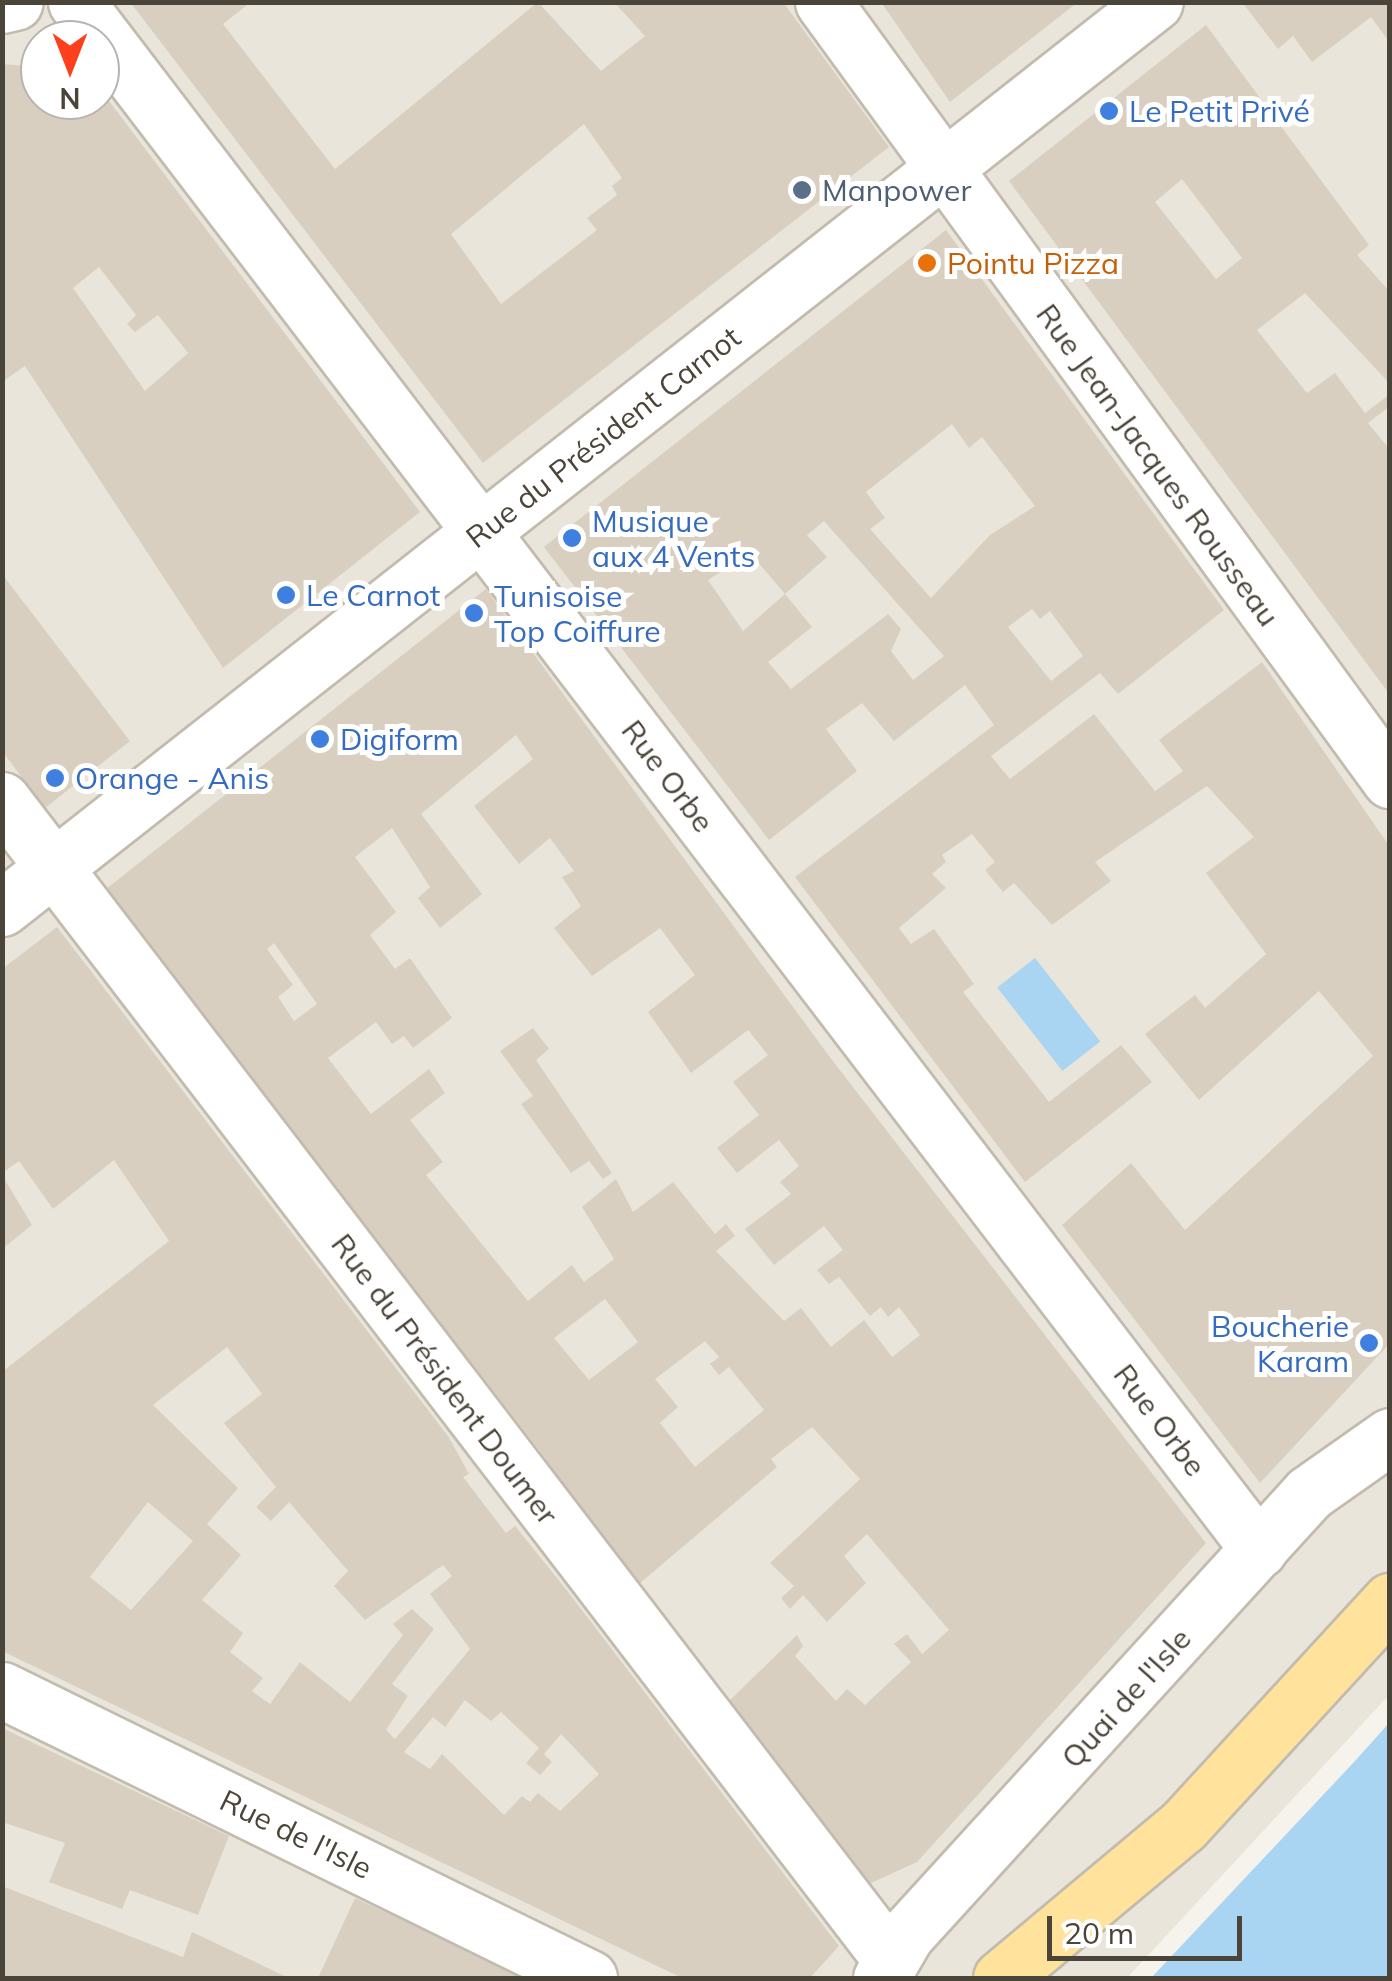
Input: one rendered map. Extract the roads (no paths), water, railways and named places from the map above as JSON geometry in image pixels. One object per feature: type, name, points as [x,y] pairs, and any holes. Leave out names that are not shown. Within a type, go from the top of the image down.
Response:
[{"type":"main road","points":[[1001,1978],[1184,1826],[1390,1600]]},
{"type":"street","points":[[2,5],[15,2]]},
{"type":"street","name":"Rue Orbe","points":[[76,2],[1259,1550]]},
{"type":"street","name":"Rue Jean-Jacques Rousseau","points":[[823,2],[1390,780]]},
{"type":"street","name":"Rue du Président Carnot","points":[[2,908],[1155,2]]},
{"type":"street","name":"Rue du Président Doumer","points":[[2,800],[885,1968]]},
{"type":"street","name":"Quai de l'Isle","points":[[885,1968],[1309,1494],[1390,1436]]},
{"type":"street","name":"Rue de l'Isle","points":[[2,1690],[589,1978]]},
{"type":"water","points":[[1035,958],[1100,1042],[1062,1071],[997,988]]},
{"type":"water","points":[[1389,1723],[1389,1978],[1151,1978],[1355,1761]]},
{"type":"place","name":"Le Petit Privé","points":[[1109,111]]},
{"type":"place","name":"Manpower","points":[[802,190]]},
{"type":"place","name":"Pointu Pizza","points":[[927,263]]},
{"type":"place","name":"Musique aux 4 Vents","points":[[572,538]]},
{"type":"place","name":"Le Carnot","points":[[286,595]]},
{"type":"place","name":"Tunisoise Top Coiffure","points":[[474,613]]},
{"type":"place","name":"Digiform","points":[[320,739]]},
{"type":"place","name":"Orange - Anis","points":[[55,778]]},
{"type":"place","name":"Boucherie Karam","points":[[1369,1343]]}]
